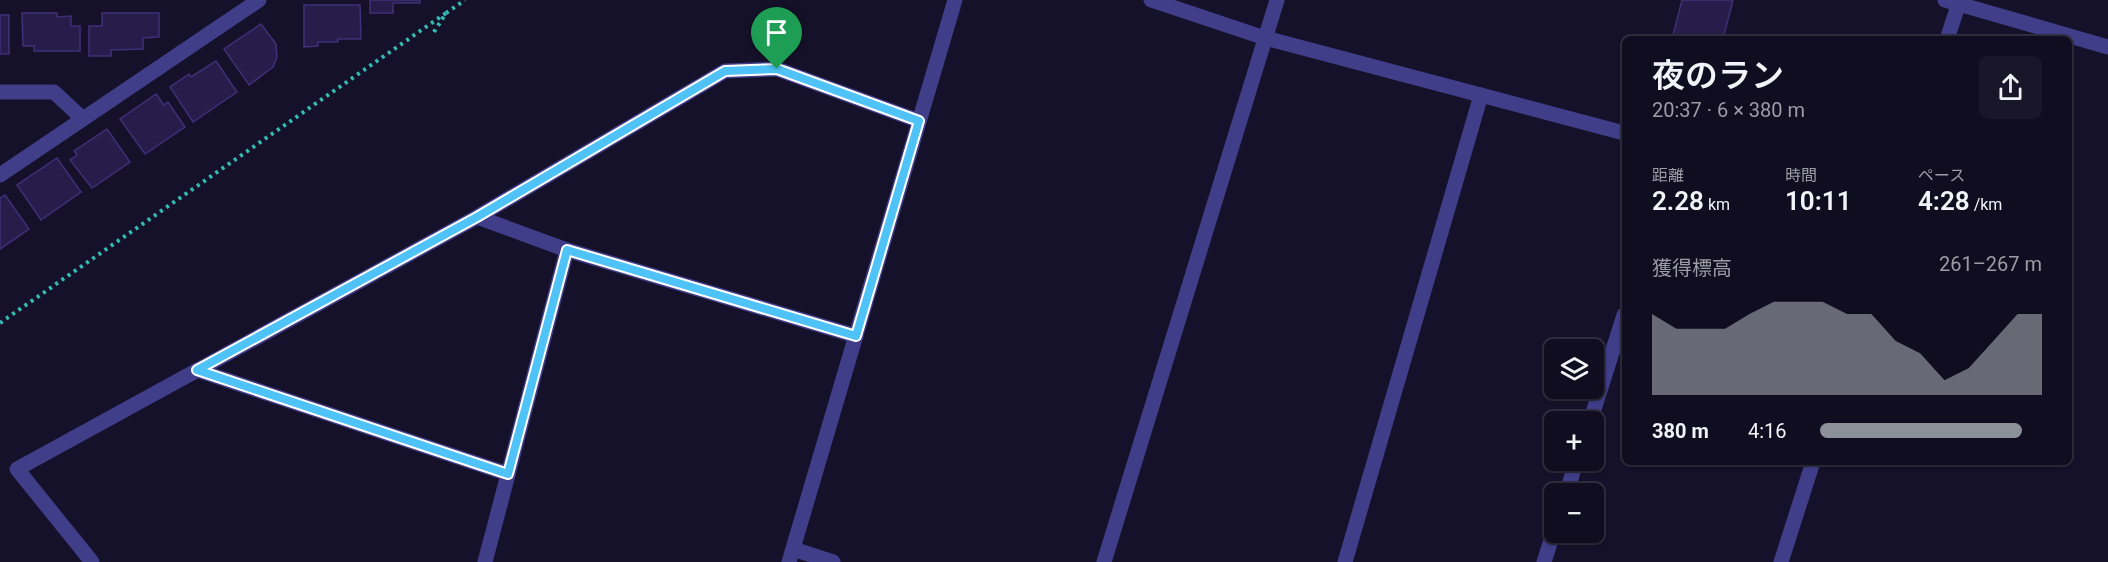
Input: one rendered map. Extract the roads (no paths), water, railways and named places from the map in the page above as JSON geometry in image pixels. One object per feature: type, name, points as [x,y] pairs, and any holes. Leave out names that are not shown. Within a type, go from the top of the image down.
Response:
[{"type":"street","points":[[0,175],[259,0]]},
{"type":"street","points":[[833,562],[791,556],[955,0]]},
{"type":"street","points":[[1150,0],[1265,38],[1622,132]]},
{"type":"street","points":[[1104,562],[1277,0]]},
{"type":"street","points":[[1948,36],[1954,1],[2071,36]]},
{"type":"street","points":[[2072,36],[2108,47]]},
{"type":"street","points":[[92,562],[17,470],[477,217],[725,71],[777,69],[919,121]]},
{"type":"street","points":[[0,92],[54,92],[83,119]]},
{"type":"street","points":[[1345,562],[1481,95]]},
{"type":"street","points":[[477,217],[567,250],[856,336]]},
{"type":"street","points":[[485,562],[567,250]]},
{"type":"street","points":[[1593,411],[1622,321]]},
{"type":"street","points":[[197,370],[508,474]]},
{"type":"street","points":[[1781,562],[1812,465]]},
{"type":"street","points":[[1544,562],[1550,543]]}]
